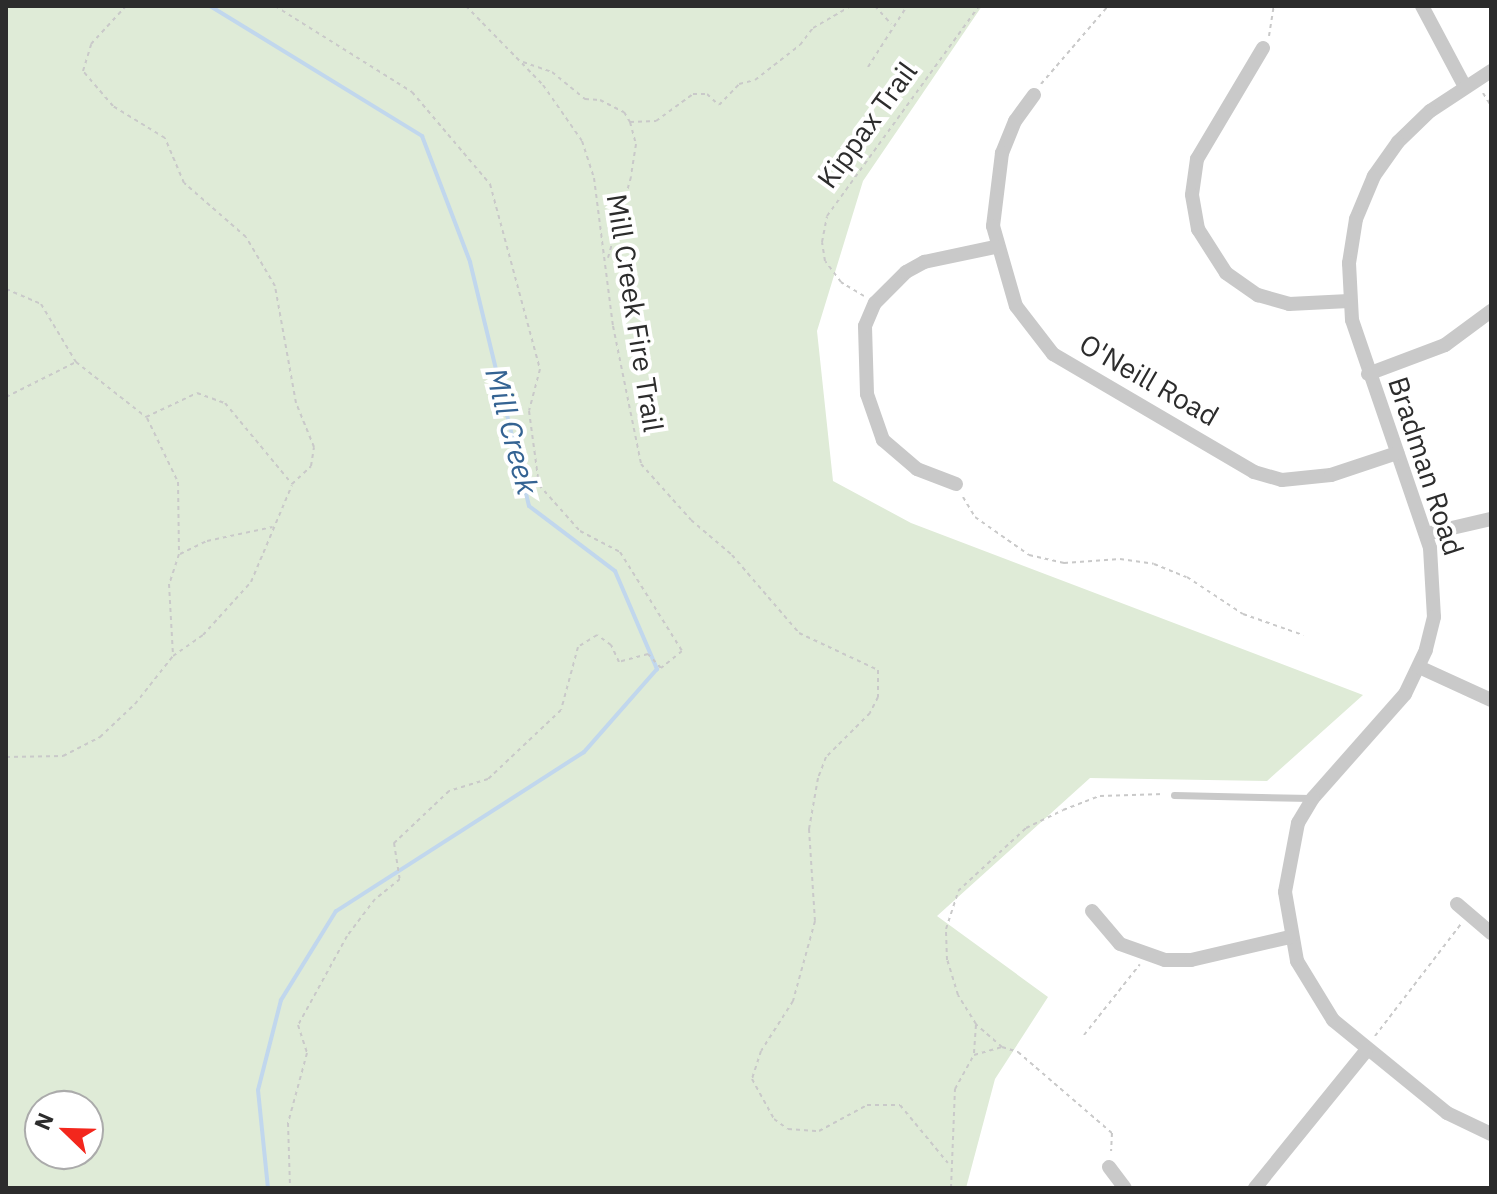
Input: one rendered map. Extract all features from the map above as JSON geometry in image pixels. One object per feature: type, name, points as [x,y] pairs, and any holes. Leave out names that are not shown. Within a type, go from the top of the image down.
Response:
[{"type":"street","points":[[1422,6],[1465,87]]},
{"type":"street","points":[[1263,48],[1197,159],[1192,195],[1198,229],[1226,273],[1258,295],[1289,304],[1349,301]]},
{"type":"street","name":"Bradman Road","points":[[1491,71],[1413,126],[1374,176],[1351,241],[1349,301],[1368,374],[1426,534],[1435,598],[1419,667],[1396,705],[1313,798],[1298,823],[1286,871],[1290,937],[1304,978],[1319,1001],[1366,1051],[1447,1113],[1491,1134]]},
{"type":"street","name":"O'Neill Road","points":[[1034,95],[1015,121],[1002,153],[993,202],[995,247],[1016,306],[1053,354],[1254,472],[1304,481],[1397,453]]},
{"type":"street","points":[[956,484],[917,469],[883,440],[863,367],[865,326],[875,303],[891,283],[924,262],[995,247]]},
{"type":"street","points":[[1368,374],[1445,345],[1491,311]]},
{"type":"street","points":[[1426,534],[1491,519]]},
{"type":"street","points":[[1419,667],[1491,700]]},
{"type":"street","points":[[1457,904],[1491,933]]},
{"type":"street","points":[[1092,911],[1109,934],[1146,956],[1191,960],[1290,937]]},
{"type":"street","points":[[1255,1188],[1366,1051]]},
{"type":"street","points":[[1109,1167],[1125,1188]]},
{"type":"lane","points":[[1174,795],[1313,798]]},
{"type":"path","points":[[6,757],[63,756],[100,737],[173,656],[203,635],[251,582],[292,484],[311,466],[314,447],[296,403],[275,286],[246,237],[184,183],[165,138],[113,106],[83,71],[91,44],[126,6]]},
{"type":"path","points":[[275,6],[412,92],[490,184],[540,369],[529,411],[539,485],[580,531],[620,552],[682,651],[661,668],[648,654],[619,662],[611,645],[597,635],[578,647],[561,710],[488,779],[449,791],[394,843],[400,879],[375,899],[347,936],[298,1025],[307,1053],[288,1123],[290,1188]]},
{"type":"path","name":"Mill Creek Fire Trail","points":[[466,6],[519,60],[582,141],[608,260],[616,341],[641,464],[691,520],[732,555],[799,633],[878,670],[878,697],[870,713],[826,757],[818,778],[809,829],[815,921],[793,1001],[761,1051],[752,1079],[774,1119],[788,1129],[819,1131],[867,1105],[900,1105],[948,1163]]},
{"type":"path","points":[[630,122],[656,121],[693,94],[707,94],[719,105],[739,84],[755,80],[800,45],[813,28],[851,6]]},
{"type":"path","points":[[875,6],[892,24]]},
{"type":"path","points":[[868,67],[892,24],[907,6]]},
{"type":"path","name":"Kippax Trail","points":[[875,303],[841,282],[825,261],[822,242],[827,216],[979,6]]},
{"type":"path","points":[[1034,95],[1108,6]]},
{"type":"path","points":[[1263,48],[1274,6]]},
{"type":"path","points":[[519,60],[552,72],[585,99],[600,100],[624,112],[630,122],[636,144],[631,177],[608,260]]},
{"type":"path","points":[[6,289],[41,304],[76,362],[146,417],[178,482],[179,554],[169,584],[173,656]]},
{"type":"path","points":[[6,397],[76,362]]},
{"type":"path","points":[[146,417],[197,393],[225,403],[292,484]]},
{"type":"path","points":[[956,484],[975,517],[1029,555],[1064,563],[1120,559],[1154,564],[1187,577],[1243,614],[1303,635]]},
{"type":"path","points":[[179,554],[235,533],[276,526]]},
{"type":"path","points":[[1109,1167],[1112,1133],[1018,1052],[1002,1047],[976,1024],[958,995],[947,960],[946,929],[958,891],[1026,828],[1100,796],[1137,792],[1174,795]]},
{"type":"path","points":[[1366,1051],[1469,915]]},
{"type":"path","points":[[1084,1035],[1146,956]]},
{"type":"path","points":[[951,1188],[948,1163],[955,1089],[974,1055],[976,1024]]},
{"type":"path","points":[[974,1055],[1002,1047]]},
{"type":"green space","points":[[6,6],[982,6],[863,181],[817,331],[833,481],[911,523],[1363,695],[1267,781],[1090,778],[937,916],[1048,997],[995,1079],[966,1188],[6,1188]]},
{"type":"waterway","name":"Mill Creek","points":[[210,6],[422,136],[470,262],[529,506],[615,571],[657,669],[584,752],[336,911],[281,1000],[258,1090],[268,1188]]}]
